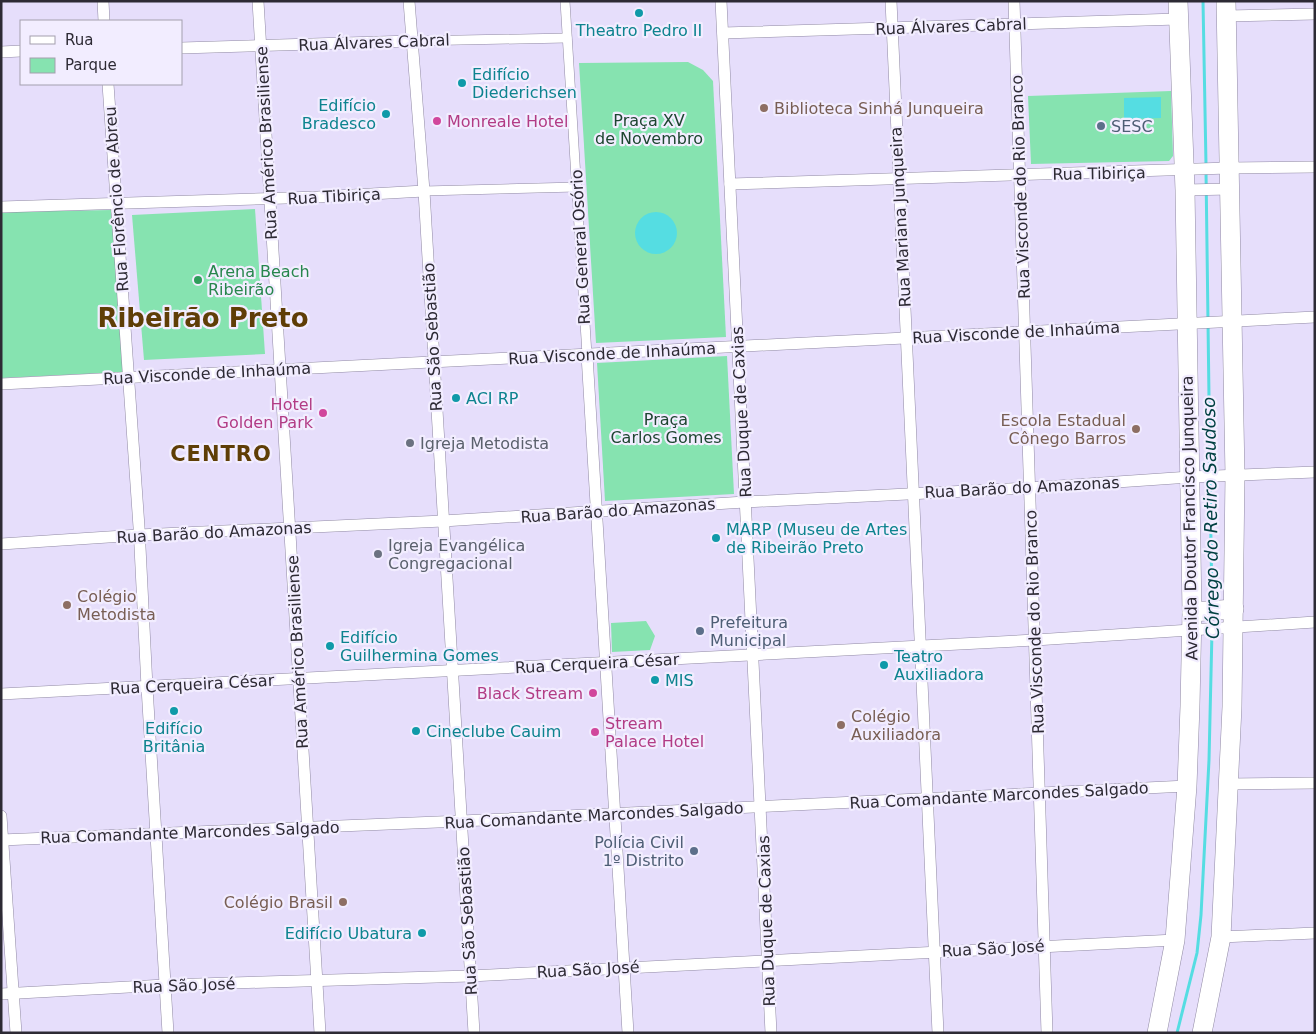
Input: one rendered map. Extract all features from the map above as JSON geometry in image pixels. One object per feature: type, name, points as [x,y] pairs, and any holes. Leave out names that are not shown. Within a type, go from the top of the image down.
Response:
[{"type":"main road","points":[[1202,1033],[1221,937],[1229,784],[1228,322],[1225,189],[1226,9]]},
{"type":"main road","name":"Avenida Doutor Francisco Junqueira","points":[[1157,1033],[1175,940],[1187,786],[1196,630],[1190,170],[1178,10]]},
{"type":"main road","points":[[1195,611],[1229,618]]},
{"type":"street","points":[[103,1],[104,20]]},
{"type":"street","name":"Rua Américo Brasiliense","points":[[258,1],[320,1033]]},
{"type":"street","name":"Rua São Sebastião","points":[[410,1],[424,191],[474,1033]]},
{"type":"street","name":"Rua General Osório","points":[[565,1],[628,1033]]},
{"type":"street","name":"Rua Duque de Caxias","points":[[721,1],[771,1033]]},
{"type":"street","name":"Rua Mariana Junqueira","points":[[890,1],[938,1033]]},
{"type":"street","name":"Rua Visconde do Rio Branco","points":[[1014,1],[1026,332],[1046,1033]]},
{"type":"street","points":[[1226,9],[1315,14]]},
{"type":"street","name":"Rua Álvares Cabral","points":[[723,33],[1014,24],[1178,10]]},
{"type":"street","name":"Rua Álvares Cabral","points":[[182,48],[567,38]]},
{"type":"street","points":[[1,52],[20,52]]},
{"type":"street","name":"Rua Florêncio de Abreu","points":[[108,85],[139,535],[168,1033]]},
{"type":"street","name":"Rua Tibiriça","points":[[730,184],[1225,168],[1315,167]]},
{"type":"street","name":"Rua Tibiriça","points":[[1,207],[577,187]]},
{"type":"street","points":[[1190,190],[1225,189]]},
{"type":"street","name":"Rua Visconde de Inhaúma","points":[[1,384],[1315,317]]},
{"type":"street","name":"Rua Barão do Amazonas","points":[[1,544],[139,535],[443,521],[596,510],[1029,488],[1195,477],[1315,472]]},
{"type":"street","name":"Rua Cerqueira César","points":[[1,694],[1035,640],[1196,630],[1229,618],[1315,622]]},
{"type":"street","points":[[1229,784],[1315,783]]},
{"type":"street","name":"Rua Comandante Marcondes Salgado","points":[[2,840],[462,821],[1187,786]]},
{"type":"street","points":[[1,816],[16,1033]]},
{"type":"street","points":[[1221,937],[1315,933]]},
{"type":"street","name":"Rua São José","points":[[1,994],[317,980],[470,976],[624,966],[1175,940]]},
{"type":"green space","name":"Praça XV de Novembro","points":[[688,62],[703,70],[713,81],[726,337],[596,343],[579,63]]},
{"type":"green space","name":"SESC","points":[[1171,91],[1173,156],[1169,161],[1031,164],[1028,96]]},
{"type":"green space","points":[[255,209],[265,354],[144,360],[132,215]]},
{"type":"green space","points":[[112,210],[125,372],[1,378],[1,212]]},
{"type":"green space","name":"Praça Carlos Gomes","points":[[727,356],[734,494],[605,501],[597,363]]},
{"type":"green space","points":[[646,621],[655,636],[650,650],[612,652],[611,623]]},
{"type":"shaded area","points":[[1161,97],[1161,118],[1124,119],[1124,98]]},
{"type":"shaded area","points":[[660,212],[668,215],[674,221],[677,233],[674,245],[668,251],[652,254],[644,251],[638,245],[635,229],[638,221],[644,215]]},
{"type":"waterway","name":"Córrego do Retiro Saudoso","points":[[1203,1],[1206,165]]},
{"type":"waterway","name":"Córrego do Retiro Saudoso","points":[[1206,171],[1210,473]]},
{"type":"waterway","name":"Córrego do Retiro Saudoso","points":[[1210,479],[1212,605]]},
{"type":"waterway","name":"Córrego do Retiro Saudoso","points":[[1177,1033],[1197,953],[1201,915],[1209,760],[1212,631]]},
{"type":"place","name":"Theatro Pedro II","points":[[639,13]]},
{"type":"place","name":"Edifício Diederichsen","points":[[462,83]]},
{"type":"place","name":"Biblioteca Sinhá Junqueira","points":[[764,108]]},
{"type":"place","name":"Edifício Bradesco","points":[[386,114]]},
{"type":"place","name":"Monreale Hotel","points":[[437,121]]},
{"type":"place","name":"SESC","points":[[1101,126]]},
{"type":"place","name":"Arena Beach Ribeirão","points":[[198,280]]},
{"type":"place","name":"ACI RP","points":[[456,398]]},
{"type":"place","name":"Hotel Golden Park","points":[[323,413]]},
{"type":"place","name":"Escola Estadual Cônego Barros","points":[[1136,429]]},
{"type":"place","name":"Igreja Metodista","points":[[410,443]]},
{"type":"place","name":"MARP (Museu de Artes de Ribeirão Preto","points":[[716,538]]},
{"type":"place","name":"Igreja Evangélica Congregacional","points":[[378,554]]},
{"type":"place","name":"Colégio Metodista","points":[[67,605]]},
{"type":"place","name":"Prefeitura Municipal","points":[[700,631]]},
{"type":"place","name":"Edifício Guilhermina Gomes","points":[[330,646]]},
{"type":"place","name":"Teatro Auxiliadora","points":[[884,665]]},
{"type":"place","name":"MIS","points":[[655,680]]},
{"type":"place","name":"Black Stream","points":[[593,693]]},
{"type":"place","name":"Edifício Britânia","points":[[174,711]]},
{"type":"place","name":"Colégio Auxiliadora","points":[[841,725]]},
{"type":"place","name":"Cineclube Cauim","points":[[416,731]]},
{"type":"place","name":"Stream Palace Hotel","points":[[595,732]]},
{"type":"place","name":"Polícia Civil 1º Distrito","points":[[694,851]]},
{"type":"place","name":"Colégio Brasil","points":[[343,902]]},
{"type":"place","name":"Edifício Ubatura","points":[[422,933]]},
{"type":"district","name":"Ribeirão Preto","points":[[203,318]]},
{"type":"district","name":"CENTRO","points":[[221,454]]}]
